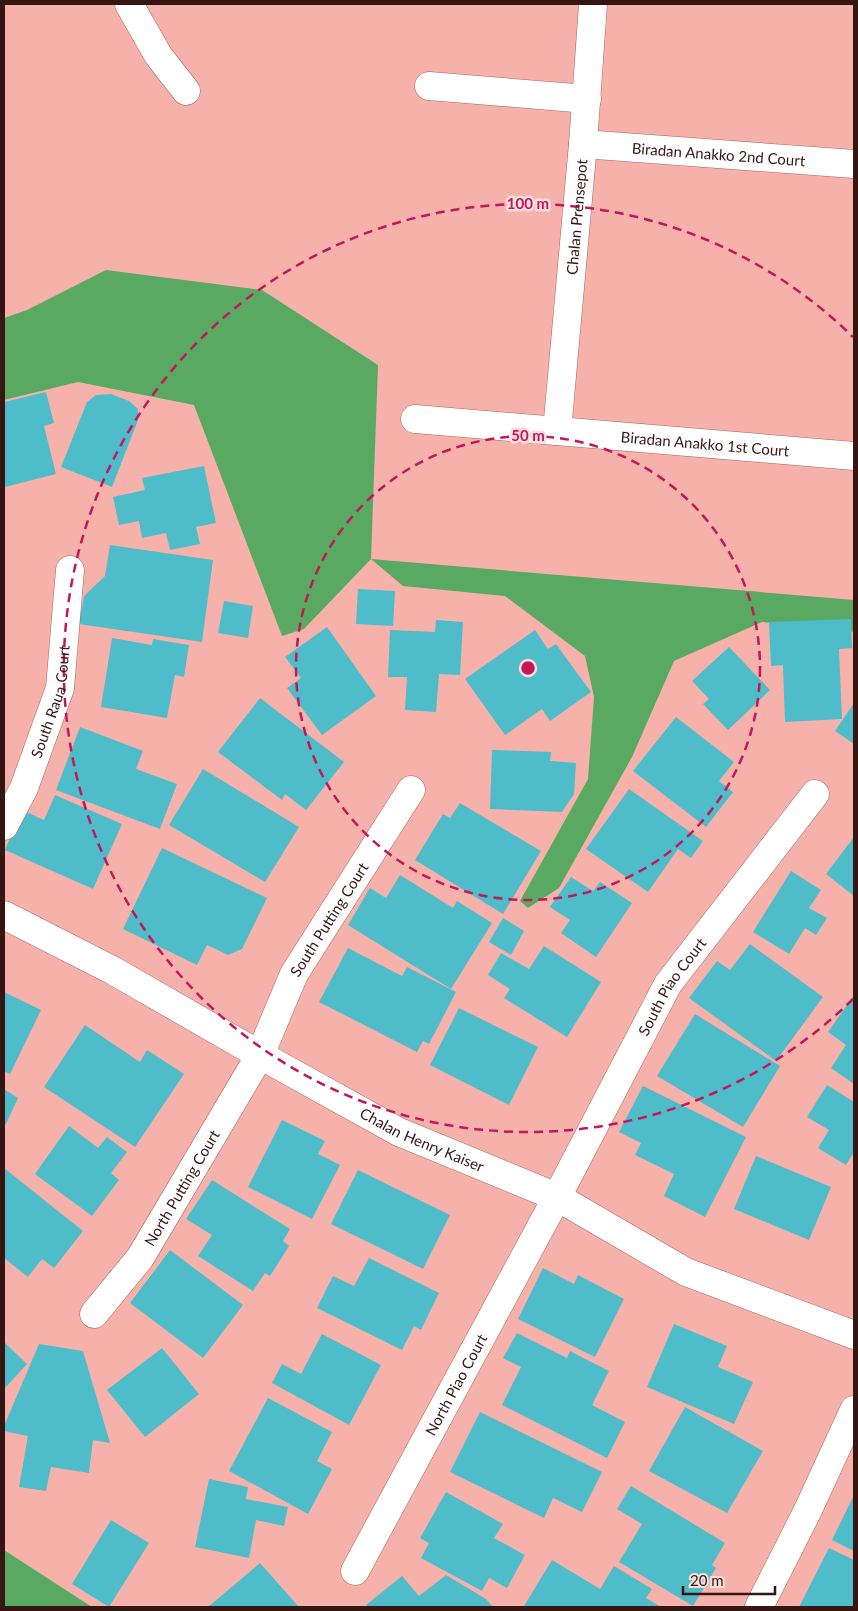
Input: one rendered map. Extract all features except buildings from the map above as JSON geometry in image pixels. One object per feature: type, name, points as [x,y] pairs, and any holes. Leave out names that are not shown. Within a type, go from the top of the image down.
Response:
[{"type":"street","points":[[129,4],[158,55],[186,92]]},
{"type":"street","name":"Chalan Prensepot","points":[[557,431],[587,99],[593,4]]},
{"type":"street","points":[[429,86],[587,99]]},
{"type":"street","name":"Biradan Anakko 2nd Court","points":[[583,144],[854,164]]},
{"type":"street","name":"Biradan Anakko 1st Court","points":[[416,419],[854,456]]},
{"type":"street","name":"South Raua Court","points":[[4,826],[24,788],[60,688],[70,570]]},
{"type":"street","name":"South Putting Court","points":[[260,1055],[294,974],[411,790]]},
{"type":"street","name":"South Piao Court","points":[[557,1198],[668,984],[815,794]]},
{"type":"street","name":"Chalan Henry Kaiser","points":[[4,916],[112,970],[260,1055],[400,1132],[557,1198],[686,1272],[854,1335]]},
{"type":"street","name":"North Putting Court","points":[[94,1314],[140,1258],[260,1055]]},
{"type":"street","name":"North Piao Court","points":[[355,1571],[557,1198]]},
{"type":"street","points":[[759,1607],[808,1510],[854,1410]]},
{"type":"green space","points":[[106,270],[262,290],[378,365],[371,559],[304,629],[282,636],[194,405],[78,382],[4,400],[4,318],[27,310]]},
{"type":"green space","points":[[371,559],[854,600],[854,632],[762,622],[674,661],[632,757],[559,888],[528,908],[520,901],[588,779],[594,697],[585,656],[505,596],[403,586]]},
{"type":"green space","points":[[4,1550],[92,1607],[4,1607]]}]
